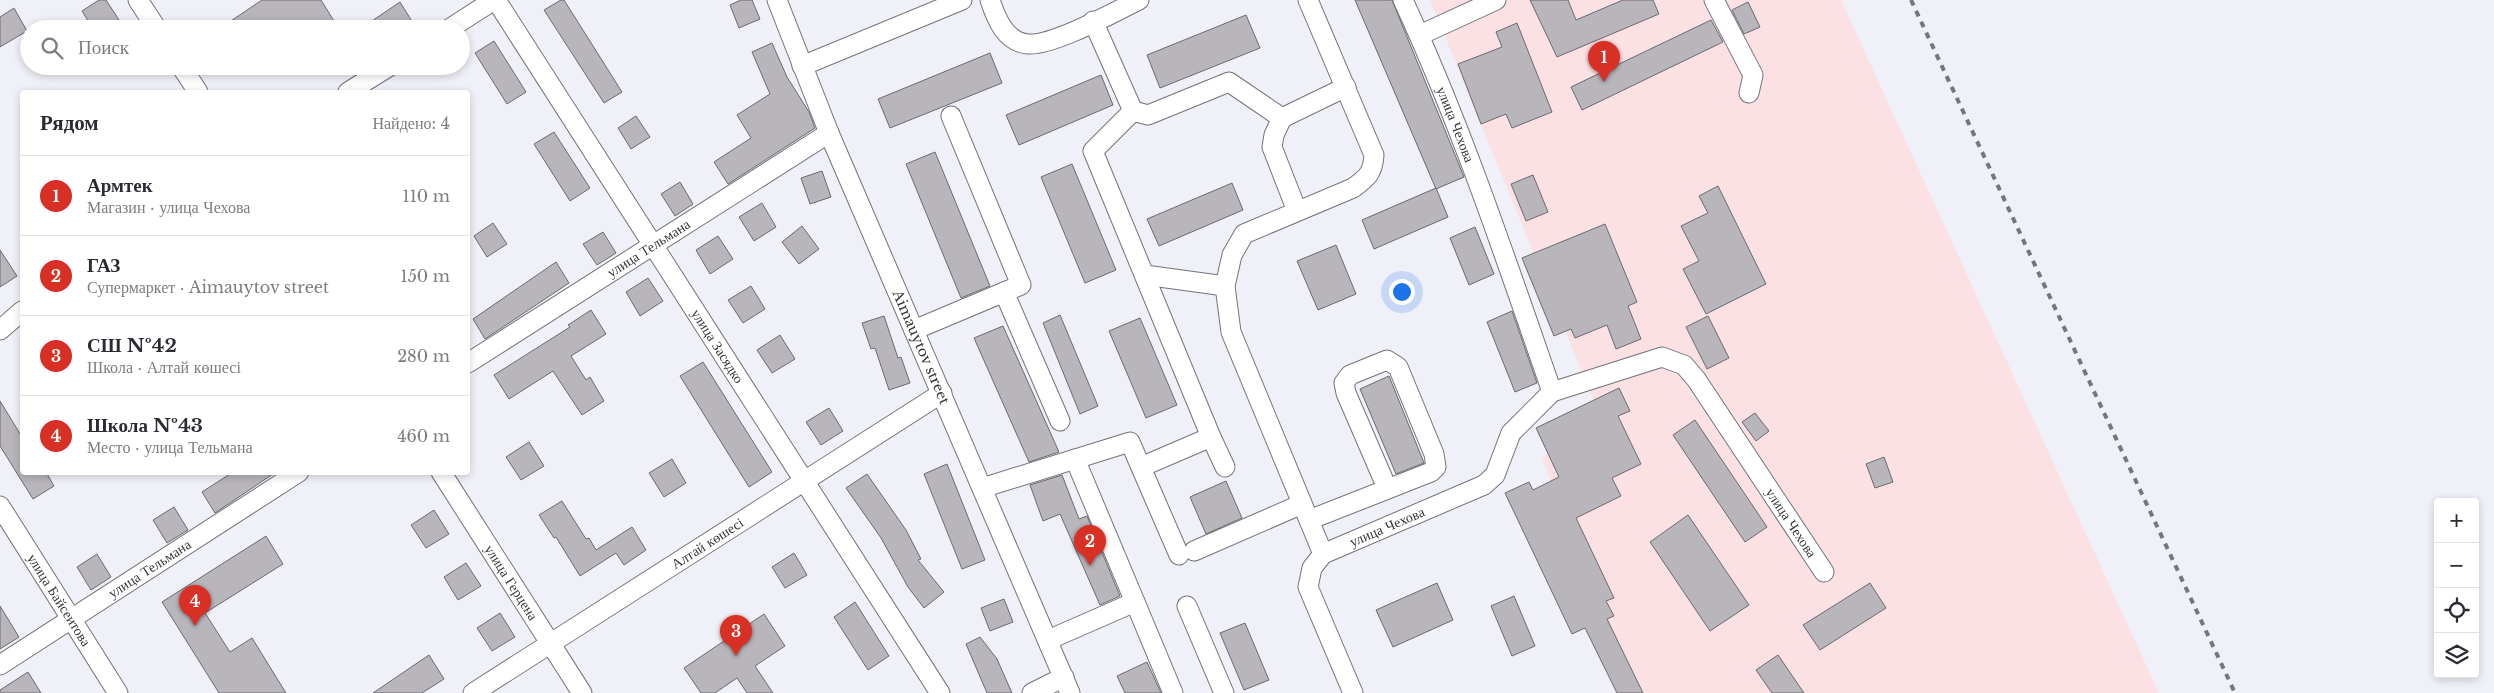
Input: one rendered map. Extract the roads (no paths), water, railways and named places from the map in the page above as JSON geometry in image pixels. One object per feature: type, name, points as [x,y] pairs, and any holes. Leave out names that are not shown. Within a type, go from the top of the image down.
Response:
[{"type":"street","points":[[138,0],[151,20]]},
{"type":"street","points":[[463,20],[495,0]]},
{"type":"street","name":"улица Засядко","points":[[495,0],[654,243],[940,693]]},
{"type":"street","name":"Aimauytov street","points":[[777,0],[829,133],[1067,685]]},
{"type":"street","points":[[802,66],[962,0]]},
{"type":"street","points":[[990,0],[998,22],[1003,29],[1018,41],[1027,44],[1055,38],[1139,0]]},
{"type":"street","points":[[1308,0],[1374,155],[1373,166],[1368,177],[1353,188],[1244,234],[1232,256],[1225,286],[1231,332],[1323,554],[1312,568],[1308,587],[1353,693]]},
{"type":"street","name":"улица Чехова","points":[[1404,0],[1420,35],[1496,230],[1552,392]]},
{"type":"street","points":[[1420,35],[1496,0]]},
{"type":"street","points":[[1714,0],[1752,75],[1749,93]]},
{"type":"street","points":[[1093,22],[1133,110],[1148,115],[1229,82],[1282,118]]},
{"type":"street","points":[[187,75],[197,90]]},
{"type":"street","points":[[351,90],[375,75]]},
{"type":"street","points":[[1296,211],[1272,147],[1274,135],[1282,118],[1346,87]]},
{"type":"street","points":[[1133,110],[1092,151],[1211,438],[1225,466]]},
{"type":"street","points":[[914,330],[1021,285],[951,116]]},
{"type":"street","name":"улица Тельмана","points":[[470,363],[654,243],[829,133]]},
{"type":"street","points":[[1145,276],[1225,286]]},
{"type":"street","points":[[1004,292],[1060,422]]},
{"type":"street","points":[[0,330],[20,313]]},
{"type":"street","name":"улица Чехова","points":[[1323,554],[1484,485],[1495,475],[1511,433],[1552,392],[1662,357],[1684,365],[1696,379],[1824,572]]},
{"type":"street","points":[[982,488],[1130,442],[1141,467],[1187,553],[1306,512],[1387,488],[1430,472],[1438,464],[1398,367],[1387,360],[1350,375],[1346,378],[1344,388],[1387,488]]},
{"type":"street","name":"Алтай көшесі","points":[[473,693],[942,393]]},
{"type":"street","points":[[1141,467],[1211,438]]},
{"type":"street","points":[[1075,459],[1173,693]]},
{"type":"street","name":"улица Тельмана","points":[[0,665],[294,475]]},
{"type":"street","name":"улица Герцена","points":[[443,475],[582,693]]},
{"type":"street","name":"улица Байсеитова","points":[[0,506],[118,693]]},
{"type":"street","points":[[1048,640],[1135,602]]},
{"type":"street","points":[[1187,606],[1224,693]]},
{"type":"street","points":[[1032,693],[1067,685]]},
{"type":"railway","points":[[1911,0],[2235,693]]},
{"type":"place","name":"Армтек","points":[[1604,82]]},
{"type":"place","name":"ГАЗ","points":[[1090,566]]},
{"type":"place","name":"Школа №43","points":[[195,626]]},
{"type":"place","name":"СШ №42","points":[[736,656]]}]
